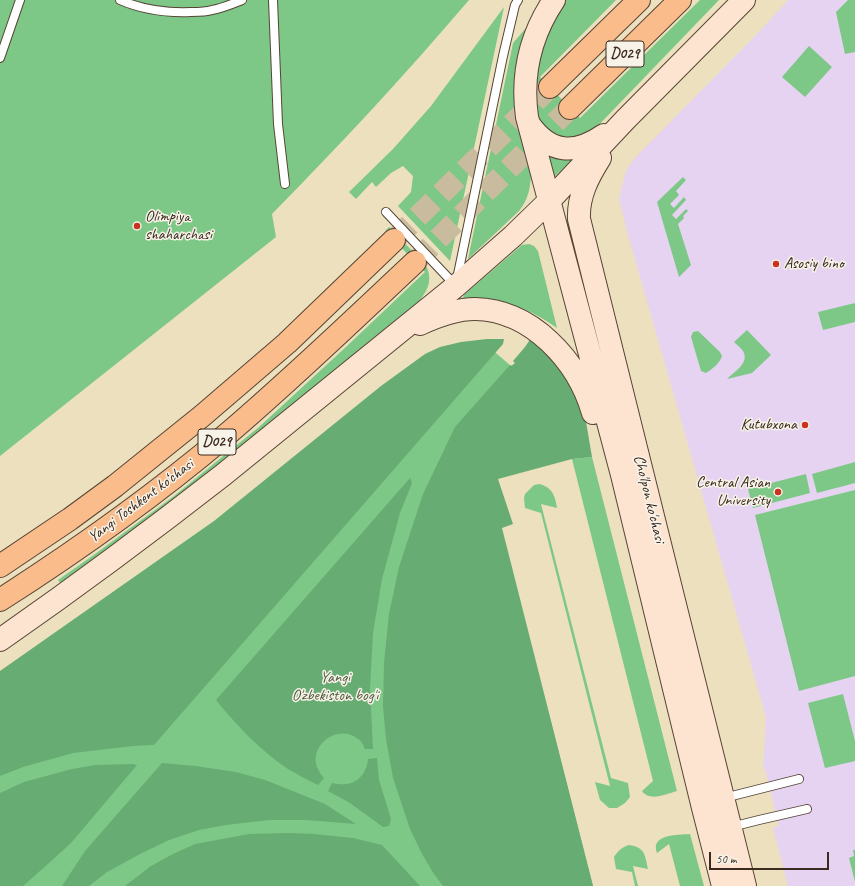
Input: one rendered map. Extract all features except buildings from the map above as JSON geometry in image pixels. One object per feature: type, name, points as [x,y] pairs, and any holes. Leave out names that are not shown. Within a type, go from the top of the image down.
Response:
[{"type":"highway","points":[[550,87],[639,0]]},
{"type":"highway","name":"D029","points":[[570,108],[680,0]]},
{"type":"highway","name":"Yangi Toshkent ko‘chasi","points":[[0,566],[70,519],[115,486],[202,416],[287,343],[394,240]]},
{"type":"highway","name":"Yangi Toshkent ko‘chasi","points":[[0,600],[89,541],[135,507],[213,445],[267,400],[309,362],[415,262]]},
{"type":"main road","name":"Cho'lpon ko'chasi","points":[[554,0],[541,22],[527,63],[525,95],[529,123],[622,475],[641,555],[717,811],[745,886]]},
{"type":"main road","points":[[0,640],[94,574],[223,475],[456,286],[513,236],[549,201],[625,120],[744,0]]},
{"type":"main road","points":[[529,123],[538,135],[547,143],[559,147],[572,148],[587,145],[625,120]]},
{"type":"main road","name":"Cho'lpon ko'chasi","points":[[625,120],[588,179],[581,198],[579,219],[717,811],[723,886]]},
{"type":"main road","points":[[373,353],[402,334],[421,324],[448,313],[461,310],[475,309],[499,312],[520,319],[538,331],[550,342],[568,363],[575,372],[583,388],[641,555]]},
{"type":"lane","points":[[0,58],[20,0]]},
{"type":"lane","points":[[120,0],[136,7],[179,13],[211,11],[242,0]]},
{"type":"lane","points":[[273,0],[278,124],[285,184]]},
{"type":"lane","points":[[456,286],[503,56],[515,5],[518,0]]},
{"type":"lane","points":[[386,212],[456,286]]},
{"type":"lane","points":[[717,811],[799,779]]},
{"type":"lane","points":[[717,811],[759,820],[807,809]]},
{"type":"shaded area","name":"Central Asian University","points":[[788,0],[855,0],[855,886],[788,886],[773,828],[779,826],[765,769],[763,769],[766,717],[626,228],[619,198],[626,171],[633,160],[760,31]]},
{"type":"green space","name":"Olimpiya shaharchasi","points":[[0,0],[469,0],[372,109],[272,214],[276,237],[0,456]]},
{"type":"green space","points":[[566,0],[616,0],[540,77],[580,118],[700,0],[719,0],[592,132],[565,139],[547,131],[535,114],[535,73],[549,26]]},
{"type":"green space","points":[[848,0],[855,0],[855,52],[845,54],[836,12]]},
{"type":"green space","points":[[504,7],[450,261],[398,206],[411,192],[413,176],[403,166],[391,173],[376,187],[372,182],[356,199],[349,192],[393,149],[431,106]]},
{"type":"green space","points":[[532,21],[531,176],[528,194],[525,203],[519,211],[468,259],[513,43]]},
{"type":"green space","points":[[809,46],[832,67],[805,97],[782,77]]},
{"type":"green space","points":[[545,153],[577,155],[552,179]]},
{"type":"green space","points":[[683,177],[686,180],[676,191],[679,195],[670,204],[674,208],[684,197],[686,200],[672,215],[676,219],[686,209],[688,211],[678,224],[691,265],[679,277],[657,202]]},
{"type":"green space","points":[[389,227],[425,264],[429,274],[429,283],[426,292],[420,300],[220,465],[133,532],[61,584],[58,580],[174,496],[259,427],[425,272],[385,231]]},
{"type":"green space","points":[[529,244],[534,246],[538,251],[557,328],[524,309],[507,303],[484,300],[462,301],[464,295],[522,245]]},
{"type":"green space","points":[[855,303],[855,322],[823,330],[818,312]]},
{"type":"green space","points":[[747,330],[771,355],[752,373],[727,379],[743,363],[745,355],[734,342]]},
{"type":"green space","points":[[698,331],[720,352],[722,356],[718,363],[706,373],[701,371],[691,337],[693,332]]},
{"type":"green space","points":[[533,335],[550,350],[584,410],[592,457],[572,459],[498,479],[513,524],[502,528],[593,886],[443,886],[422,854],[410,829],[393,778],[386,739],[383,706],[384,663],[389,614],[399,567],[423,494],[455,427],[510,365],[512,366],[515,363],[513,361]]},
{"type":"green space","points":[[504,339],[503,344],[154,745],[73,753],[23,767],[0,776],[0,671],[214,521],[381,386],[425,354],[440,347],[461,342]]},
{"type":"green space","name":"Yangi O'zbekiston bog'i","points":[[489,347],[511,366],[515,363],[488,472],[593,886],[0,886],[0,684]]},
{"type":"green space","points":[[592,457],[677,791],[654,797],[645,794],[642,791],[653,781],[572,459]]},
{"type":"green space","points":[[855,462],[855,483],[817,493],[812,474]]},
{"type":"green space","points":[[806,474],[810,493],[753,508],[748,489]]},
{"type":"green space","points":[[410,478],[412,483],[400,513],[382,579],[373,633],[370,689],[373,749],[365,749],[360,741],[350,735],[342,733],[327,738],[317,751],[317,767],[324,778],[318,785],[288,769],[268,754],[240,728],[216,700]]},
{"type":"green space","points":[[540,484],[551,490],[557,508],[541,504],[611,778],[628,783],[630,797],[625,803],[617,808],[609,808],[600,800],[595,782],[610,786],[541,513],[525,508],[525,494],[534,485]]},
{"type":"green space","points":[[855,490],[855,676],[799,691],[755,515]]},
{"type":"green space","points":[[843,694],[855,741],[855,761],[825,768],[808,703]]},
{"type":"green space","points":[[377,758],[379,780],[391,819],[389,826],[383,827],[350,803],[328,791],[332,783],[351,783],[361,777],[367,766],[368,759]]},
{"type":"green space","points":[[162,763],[236,772],[265,780],[325,804],[356,824],[306,820],[269,820],[199,830],[169,840],[140,854],[107,872],[89,886],[62,886],[85,851]]},
{"type":"green space","points":[[95,765],[137,765],[71,843],[23,886],[0,886],[0,793],[24,782],[72,769]]},
{"type":"green space","points":[[289,833],[353,838],[382,845],[420,886],[125,886],[151,866],[195,844],[249,834]]},
{"type":"green space","points":[[690,834],[704,886],[680,886],[669,844],[657,853],[657,842],[661,839],[672,835]]},
{"type":"green space","points":[[629,845],[638,848],[643,852],[648,869],[633,866],[638,886],[635,886],[632,872],[616,869],[614,857],[620,850]]},
{"type":"green space","points":[[853,850],[855,850],[855,882],[849,858],[854,856]]},
{"type":"tunnel","points":[[394,240],[550,87]]},
{"type":"tunnel","points":[[415,262],[570,108]]},
{"type":"place","name":"Olimpiya shaharchasi","points":[[137,226]]},
{"type":"place","name":"Asosiy bino","points":[[776,264]]},
{"type":"place","name":"Kutubxona","points":[[805,425]]},
{"type":"place","name":"Central Asian University","points":[[778,492]]}]
